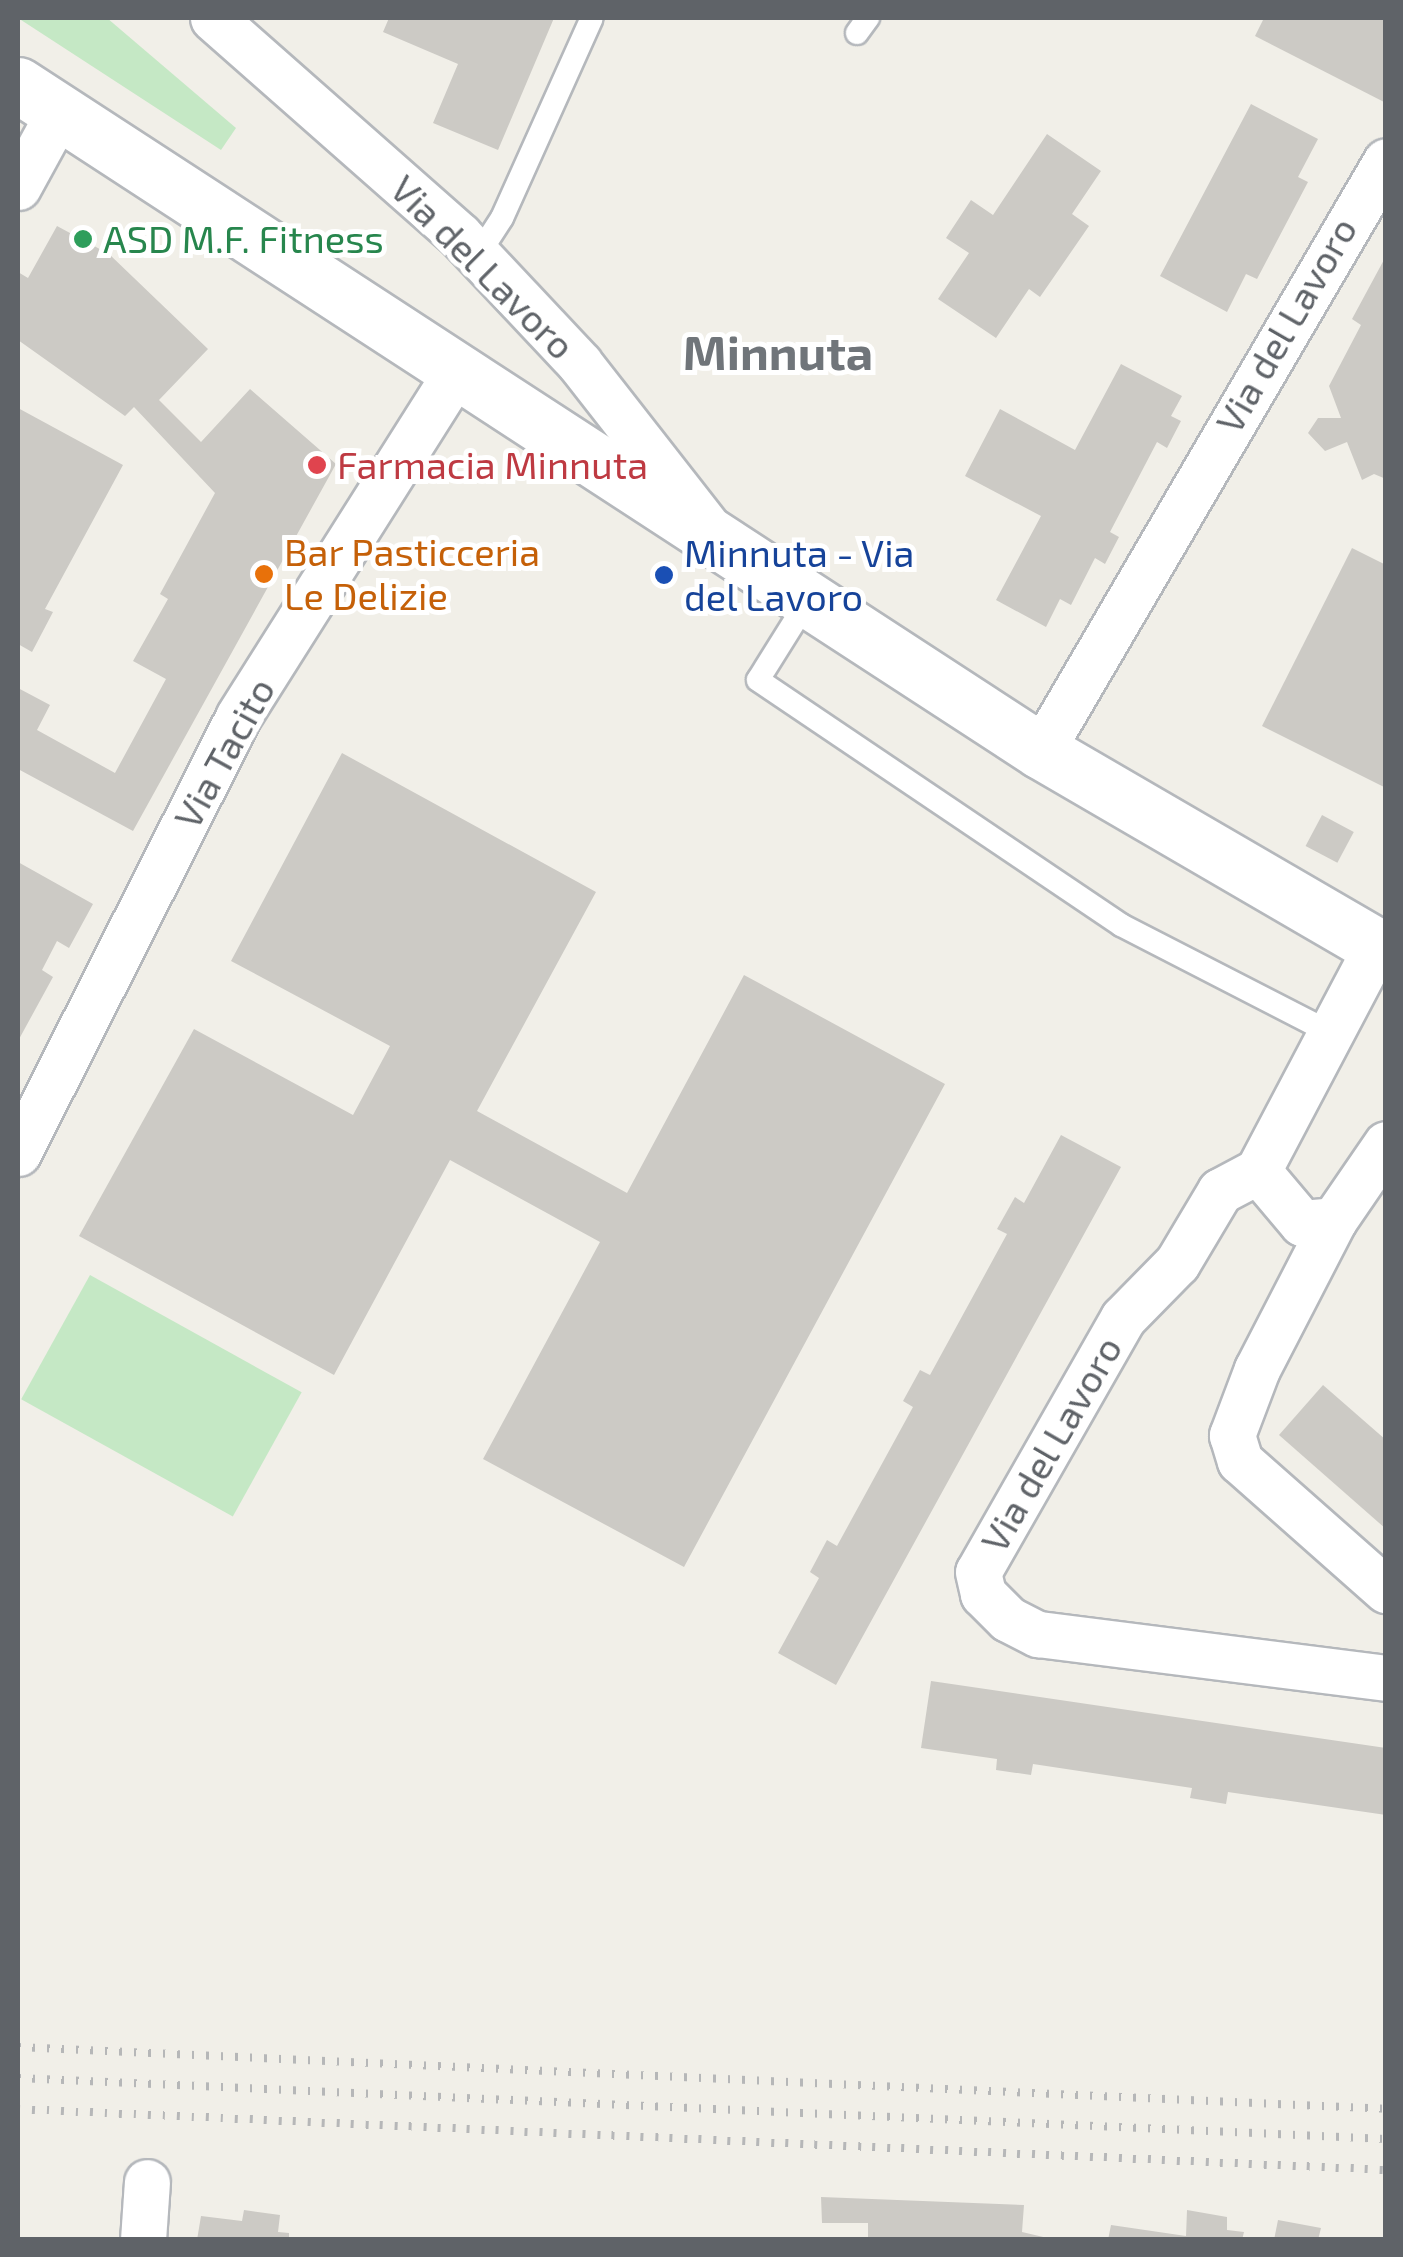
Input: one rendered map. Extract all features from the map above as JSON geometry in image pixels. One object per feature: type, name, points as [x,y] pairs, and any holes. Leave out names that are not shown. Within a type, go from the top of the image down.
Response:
[{"type":"street","name":"Via del Lavoro","points":[[214,18],[478,255],[580,364],[722,545]]},
{"type":"street","name":"Via del Lavoro","points":[[38,98],[1041,751],[1380,949],[1258,1171],[1220,1191],[1177,1263],[1123,1318],[978,1572],[983,1594],[1008,1619],[1038,1634],[1386,1678]]},
{"type":"street","points":[[18,187],[38,98]]},
{"type":"street","name":"Via del Lavoro","points":[[1041,751],[1386,161]]},
{"type":"street","name":"Via Tacito","points":[[18,1153],[238,718],[458,369]]},
{"type":"street","points":[[1386,1144],[1334,1220],[1256,1369],[1232,1435],[1240,1460],[1386,1590]]},
{"type":"street","points":[[1258,1171],[1302,1224],[1334,1220]]},
{"type":"street","points":[[143,2240],[147,2182]]},
{"type":"lane","points":[[478,255],[502,218],[592,18]]},
{"type":"lane","points":[[808,600],[758,680],[1120,925],[1331,1032]]},
{"type":"green space","points":[[18,18],[107,18],[236,128],[221,150]]},
{"type":"green space","points":[[90,1275],[302,1392],[233,1517],[21,1399]]},
{"type":"building","points":[[389,18],[554,18],[498,150],[433,123],[458,64],[383,32]]},
{"type":"building","points":[[1264,18],[1386,18],[1386,103],[1255,36]]},
{"type":"building","points":[[1251,104],[1318,139],[1298,177],[1308,182],[1257,279],[1246,274],[1227,312],[1160,276]]},
{"type":"building","points":[[1047,134],[1101,171],[1072,214],[1089,226],[1040,297],[1029,289],[996,338],[938,299],[969,253],[946,238],[971,200],[993,215]]},
{"type":"building","points":[[57,226],[109,254],[208,349],[159,400],[201,442],[250,389],[336,464],[133,831],[18,769],[18,688],[50,705],[37,730],[115,773],[166,679],[133,661],[168,599],[160,594],[215,493],[134,407],[125,416],[18,340],[18,272],[28,278]]},
{"type":"building","points":[[1386,256],[1386,479],[1374,474],[1362,480],[1347,442],[1325,451],[1308,433],[1318,418],[1341,418],[1329,386],[1361,325],[1352,319]]},
{"type":"building","points":[[1121,364],[1182,396],[1171,416],[1181,421],[1167,448],[1157,442],[1110,532],[1119,537],[1105,564],[1095,558],[1071,605],[1060,599],[1046,627],[996,600],[1041,516],[965,476],[1000,409],[1075,450]]},
{"type":"building","points":[[18,408],[123,465],[45,609],[53,612],[32,652],[18,644]]},
{"type":"building","points":[[1352,548],[1386,565],[1386,788],[1262,726]]},
{"type":"building","points":[[342,753],[596,892],[477,1111],[627,1193],[744,975],[945,1084],[684,1567],[483,1459],[600,1242],[450,1160],[334,1375],[79,1236],[194,1029],[353,1115],[390,1046],[231,961]]},
{"type":"building","points":[[1322,815],[1354,832],[1337,863],[1306,846]]},
{"type":"building","points":[[18,862],[93,904],[69,948],[57,941],[42,970],[53,977],[18,1041]]},
{"type":"building","points":[[1061,1135],[1121,1167],[836,1685],[778,1653],[819,1578],[810,1572],[827,1540],[837,1546],[913,1407],[903,1401],[920,1370],[930,1375],[1007,1234],[997,1229],[1015,1197],[1024,1203]]},
{"type":"building","points":[[1323,1385],[1386,1440],[1386,1529],[1279,1435]]},
{"type":"building","points":[[931,1681],[1386,1748],[1386,1815],[1228,1792],[1226,1804],[1190,1798],[1192,1788],[1033,1764],[1031,1775],[996,1770],[997,1759],[921,1748]]},
{"type":"building","points":[[821,2197],[1024,2205],[1022,2232],[1056,2240],[868,2240],[868,2223],[822,2223]]},
{"type":"building","points":[[244,2210],[280,2215],[278,2232],[289,2233],[289,2240],[197,2240],[201,2216],[242,2221]]},
{"type":"building","points":[[1187,2210],[1227,2217],[1227,2230],[1244,2232],[1242,2240],[1108,2240],[1111,2225],[1186,2236]]},
{"type":"building","points":[[1278,2220],[1321,2228],[1318,2240],[1274,2240]]},
{"type":"railway","points":[[18,2047],[1386,2109]]},
{"type":"railway","points":[[18,2078],[1386,2139]]},
{"type":"railway","points":[[18,2109],[1386,2170]]},
{"type":"place","name":"ASD M.F. Fitness","points":[[83,239]]},
{"type":"place","name":"Farmacia Minnuta","points":[[317,465]]},
{"type":"place","name":"Bar Pasticceria Le Delizie","points":[[264,574]]},
{"type":"place","name":"Minnuta - Via del Lavoro","points":[[664,575]]},
{"type":"district","name":"Minnuta","points":[[778,352]]}]
